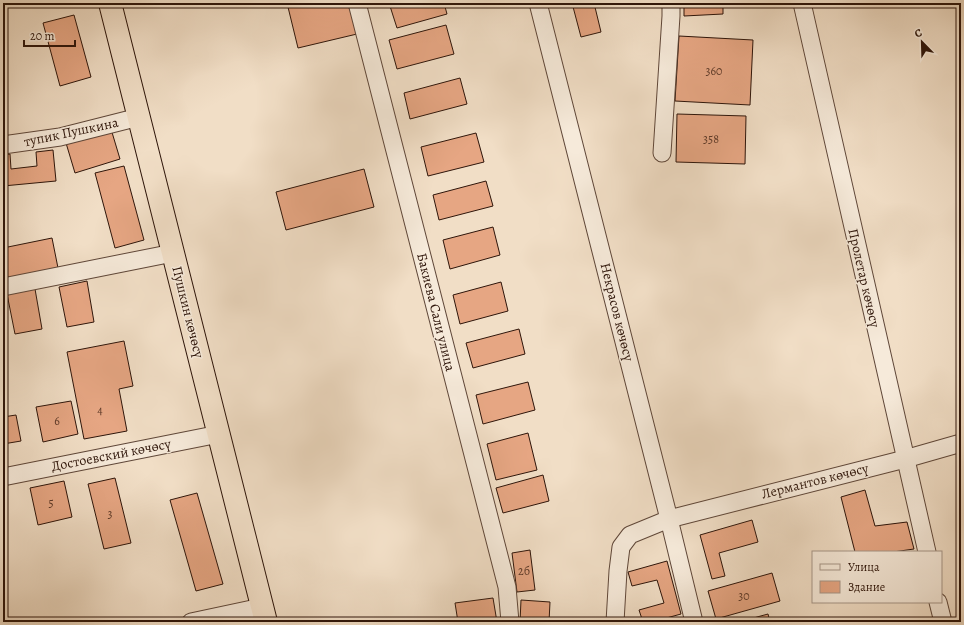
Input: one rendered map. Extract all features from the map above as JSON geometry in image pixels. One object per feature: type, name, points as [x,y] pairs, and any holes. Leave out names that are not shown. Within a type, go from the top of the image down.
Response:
[{"type":"highway","name":"Пушкин көчөсү","points":[[110,3],[264,614]]},
{"type":"street","name":"Бакиева Сали улица","points":[[357,3],[507,587],[510,622]]},
{"type":"street","name":"Некрасов көчөсү","points":[[538,3],[670,519],[694,622]]},
{"type":"street","points":[[662,153],[671,3]]},
{"type":"street","name":"Пролетар көчөсү","points":[[802,3],[927,551]]},
{"type":"street","name":"тупик Пушкина","points":[[3,145],[60,137],[139,118]]},
{"type":"street","points":[[3,287],[173,253]]},
{"type":"street","name":"Достоевский көчөсү","points":[[3,477],[219,434]]},
{"type":"street","name":"Лермантов көчөсү","points":[[615,622],[621,547],[630,535],[670,519],[961,443]]},
{"type":"street","points":[[938,603],[943,622]]},
{"type":"street","points":[[191,622],[264,614]]},
{"type":"building","points":[[287,3],[349,3],[357,34],[298,48]]},
{"type":"building","points":[[389,3],[444,3],[447,14],[397,28]]},
{"type":"building","points":[[572,3],[594,3],[601,32],[581,37]]},
{"type":"building","points":[[684,3],[723,3],[723,14],[684,16]]},
{"type":"building","points":[[74,15],[91,77],[60,86],[43,23]]},
{"type":"building","points":[[446,25],[454,54],[397,69],[389,40]]},
{"type":"building","points":[[679,36],[753,40],[750,105],[675,101]]},
{"type":"building","points":[[460,78],[467,104],[410,119],[404,93]]},
{"type":"building","points":[[677,114],[746,116],[745,164],[676,162]]},
{"type":"building","points":[[111,129],[120,159],[75,173],[66,143]]},
{"type":"building","points":[[476,133],[484,162],[428,176],[421,147]]},
{"type":"building","points":[[53,150],[56,181],[3,186],[3,155],[10,154],[11,169],[37,166],[36,152]]},
{"type":"building","points":[[124,166],[144,240],[115,248],[95,173]]},
{"type":"building","points":[[364,169],[374,207],[286,230],[276,192]]},
{"type":"building","points":[[486,181],[493,206],[439,220],[433,195]]},
{"type":"building","points":[[493,227],[500,255],[450,269],[443,240]]},
{"type":"building","points":[[52,238],[58,268],[3,280],[3,248]]},
{"type":"building","points":[[87,281],[94,322],[67,327],[59,287]]},
{"type":"building","points":[[501,282],[508,311],[460,324],[453,295]]},
{"type":"building","points":[[35,289],[42,329],[15,334],[7,294]]},
{"type":"building","points":[[519,329],[525,354],[473,368],[466,343]]},
{"type":"building","points":[[124,341],[133,386],[119,389],[127,431],[84,439],[67,352]]},
{"type":"building","points":[[528,382],[535,410],[483,424],[476,395]]},
{"type":"building","points":[[71,401],[78,434],[43,442],[36,407]]},
{"type":"building","points":[[16,415],[21,441],[3,444],[3,417]]},
{"type":"building","points":[[528,433],[537,470],[496,480],[487,444]]},
{"type":"building","points":[[543,475],[549,501],[503,513],[496,488]]},
{"type":"building","points":[[115,478],[131,543],[104,549],[88,484]]},
{"type":"building","points":[[64,481],[72,517],[38,525],[30,488]]},
{"type":"building","points":[[865,490],[875,526],[907,522],[914,549],[900,551],[855,551],[841,497]]},
{"type":"building","points":[[197,493],[223,584],[196,591],[170,500]]},
{"type":"building","points":[[752,520],[758,542],[719,553],[725,576],[712,579],[700,535]]},
{"type":"building","points":[[530,550],[535,590],[517,592],[512,553]]},
{"type":"building","points":[[667,561],[681,614],[652,622],[643,622],[639,610],[664,603],[657,580],[632,586],[628,572]]},
{"type":"building","points":[[772,573],[780,601],[716,619],[708,591]]},
{"type":"building","points":[[493,598],[497,622],[458,622],[455,603]]},
{"type":"building","points":[[521,600],[550,602],[549,622],[520,622]]},
{"type":"building","points":[[768,614],[770,622],[739,622]]}]
